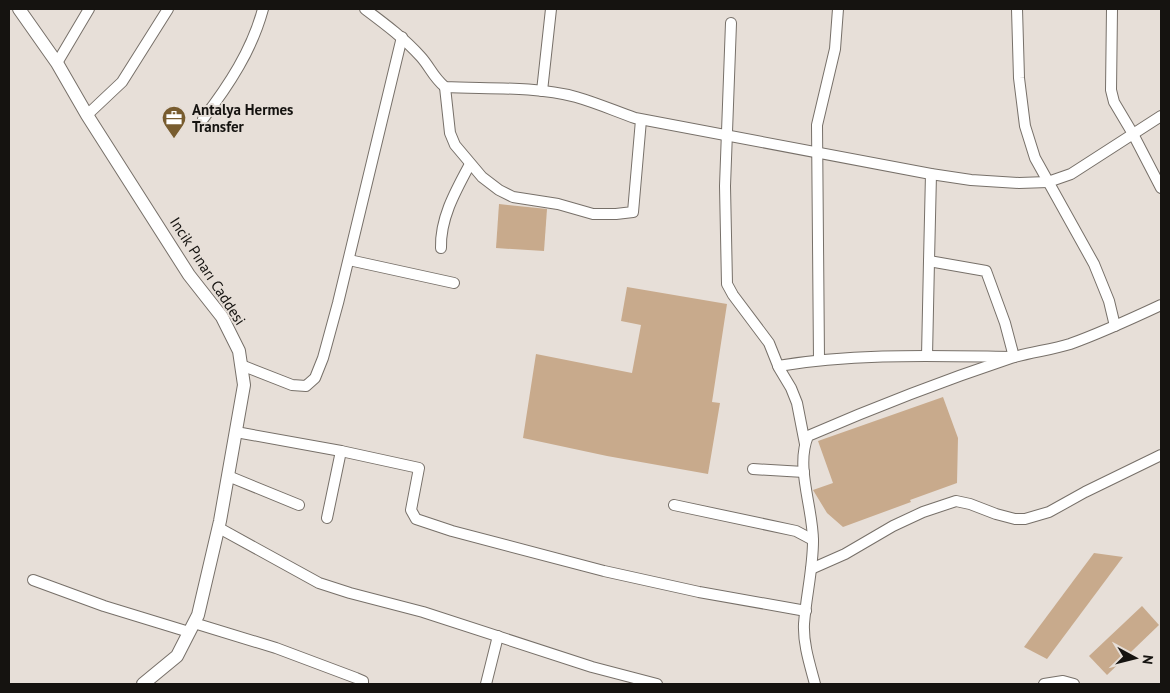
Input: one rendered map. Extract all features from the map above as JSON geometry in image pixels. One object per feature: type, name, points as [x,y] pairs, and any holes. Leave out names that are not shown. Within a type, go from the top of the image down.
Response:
[{"type":"main road","name":"Incik Pınarı Caddesi","points":[[20,9],[57,63],[87,115],[189,275],[222,317],[239,351],[244,385],[219,528],[198,615],[177,656],[143,684]]},
{"type":"street","points":[[57,63],[89,9]]},
{"type":"street","points":[[87,115],[122,82],[168,9]]},
{"type":"street","points":[[203,119],[223,93],[239,67],[254,35],[263,9]]},
{"type":"street","points":[[365,9],[402,37],[423,59],[436,80],[445,87],[542,91],[591,102],[641,120],[971,180],[1019,183],[1048,182],[1071,174],[1161,116]]},
{"type":"street","points":[[542,91],[551,9]]},
{"type":"street","points":[[819,359],[817,125],[835,49],[838,9]]},
{"type":"street","points":[[1017,9],[1019,78],[1025,126],[1035,158],[1094,264],[1109,301],[1115,326]]},
{"type":"street","points":[[1112,9],[1111,90],[1114,102],[1161,188]]},
{"type":"street","points":[[731,23],[726,136],[726,284],[769,343],[778,366],[791,388],[797,403],[805,444]]},
{"type":"street","points":[[241,365],[292,385],[306,386],[316,378],[326,349],[349,260],[402,37]]},
{"type":"street","points":[[445,87],[450,133],[454,145],[470,164],[499,190],[513,197],[558,204],[593,214],[634,212],[641,120]]},
{"type":"street","points":[[441,248],[441,235],[448,209],[470,164]]},
{"type":"street","points":[[928,356],[931,174]]},
{"type":"street","points":[[349,260],[454,283]]},
{"type":"street","points":[[930,261],[986,271],[1014,357]]},
{"type":"street","points":[[815,684],[804,639],[813,540],[802,458],[808,436],[865,411],[1014,357],[1069,344],[1161,305]]},
{"type":"street","points":[[778,366],[819,359],[928,356],[1014,357]]},
{"type":"street","points":[[236,432],[341,451],[419,468],[411,510],[416,519],[443,528],[604,571],[699,592],[806,611]]},
{"type":"street","points":[[327,518],[341,451]]},
{"type":"street","points":[[811,569],[846,554],[893,526],[923,512],[956,501],[996,514],[1016,519],[1025,519],[1049,512],[1161,455]]},
{"type":"street","points":[[753,469],[804,472]]},
{"type":"street","points":[[228,476],[299,506]]},
{"type":"street","points":[[674,505],[796,531],[813,540]]},
{"type":"street","points":[[219,528],[320,583],[423,612],[592,667],[658,684]]},
{"type":"street","points":[[33,580],[104,606],[276,648],[364,681],[362,684]]},
{"type":"street","points":[[486,684],[498,636]]},
{"type":"street","points":[[1044,684],[1063,681],[1074,684]]},
{"type":"building","points":[[499,204],[547,209],[544,251],[496,248]]},
{"type":"building","points":[[627,287],[727,304],[712,402],[720,403],[708,474],[607,456],[523,438],[536,354],[632,373],[641,325],[621,321]]},
{"type":"building","points":[[943,397],[958,438],[957,483],[843,527],[827,513],[813,490],[833,483],[818,441]]},
{"type":"building","points":[[1094,553],[1123,557],[1047,659],[1024,647]]},
{"type":"building","points":[[1142,606],[1159,625],[1107,675],[1089,656]]},
{"type":"place","name":"Antalya Hermes Transfer","points":[[174,139]]}]
